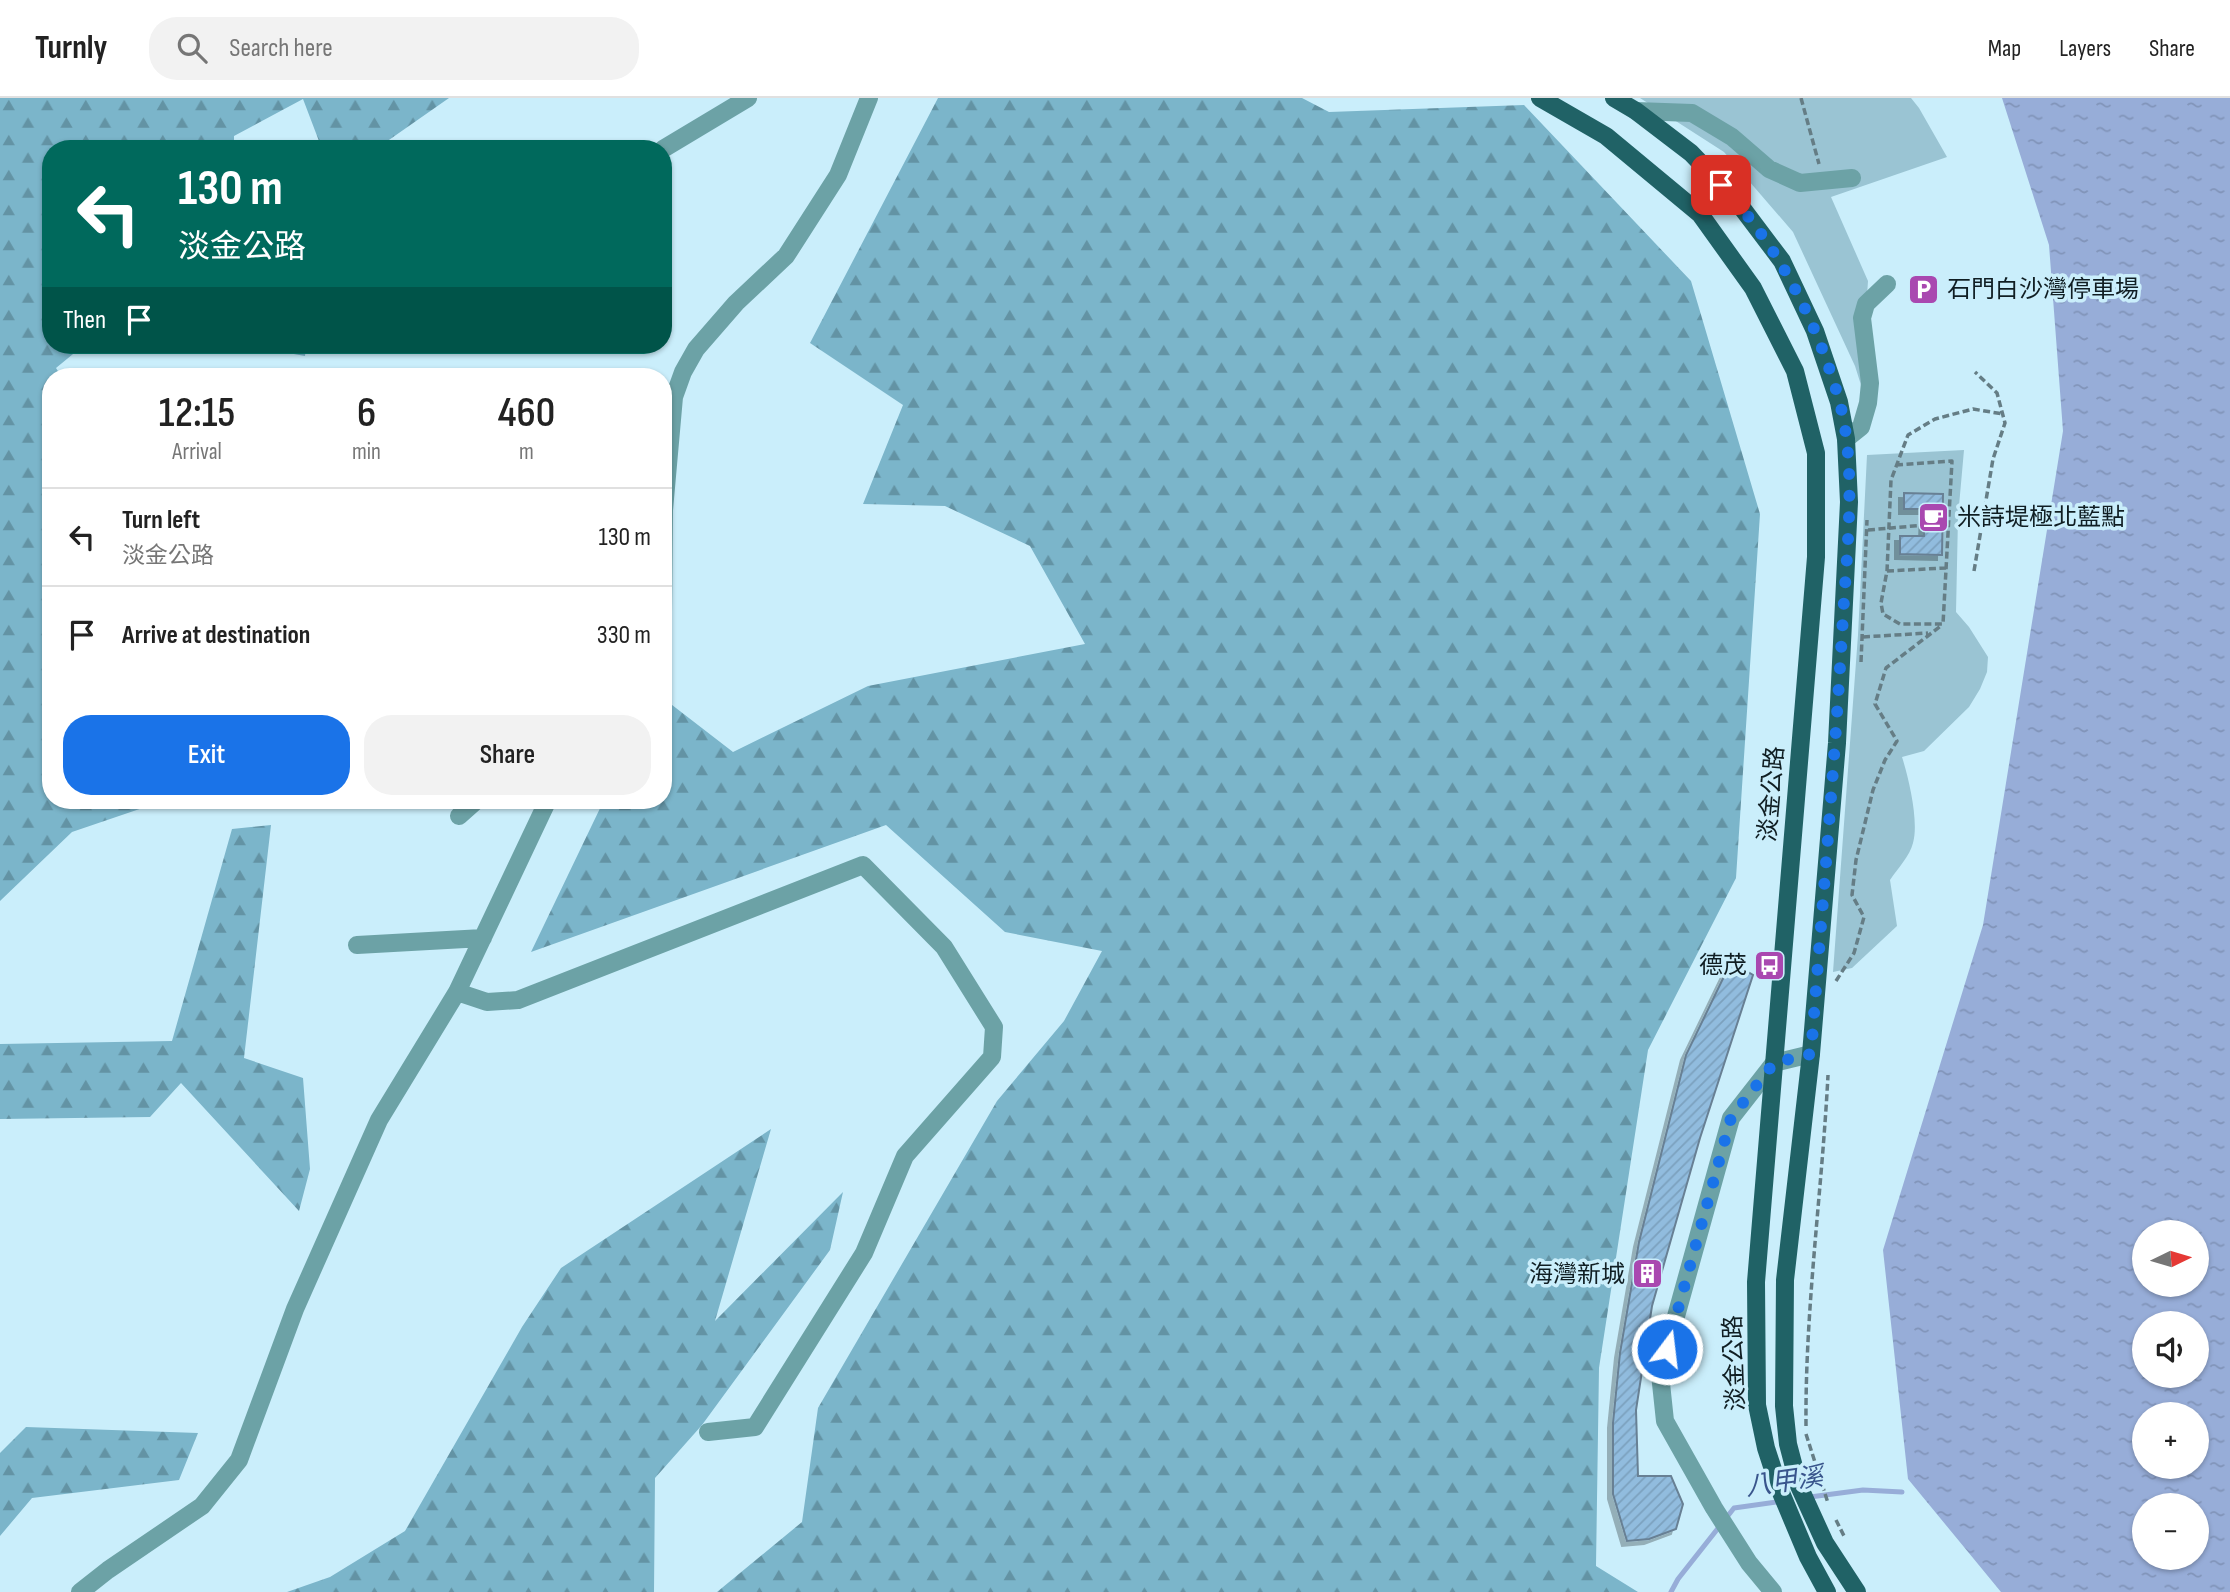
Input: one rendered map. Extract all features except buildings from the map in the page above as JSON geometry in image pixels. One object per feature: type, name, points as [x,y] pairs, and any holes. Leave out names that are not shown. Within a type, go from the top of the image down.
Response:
[{"type":"main road","name":"淡金公路","points":[[1540,98],[1606,136],[1700,214],[1753,288],[1795,371],[1816,453],[1816,557],[1756,1282],[1757,1405],[1766,1448],[1779,1488],[1808,1558],[1827,1592]]},
{"type":"main road","name":"淡金公路","points":[[1615,98],[1691,153],[1736,200],[1782,261],[1815,331],[1839,402],[1846,439],[1849,502],[1837,743],[1811,1054],[1785,1280],[1784,1406],[1788,1444],[1799,1486],[1825,1543],[1857,1592]]},
{"type":"street","points":[[672,144],[748,98]]},
{"type":"street","points":[[672,400],[696,349],[736,303],[786,256],[838,175],[869,98]]},
{"type":"street","points":[[1636,111],[1692,113],[1732,137],[1769,169],[1800,183],[1852,178]]},
{"type":"street","points":[[1846,439],[1861,427],[1868,403],[1870,383],[1862,318],[1866,304],[1887,284]]},
{"type":"street","points":[[672,420],[674,397]]},
{"type":"street","points":[[459,817],[467,809]]},
{"type":"street","points":[[80,1592],[202,1506],[239,1460],[295,1309],[379,1120],[457,992],[544,809]]},
{"type":"street","points":[[457,992],[487,1002],[518,1000],[863,865],[944,947],[994,1027],[992,1057],[905,1156],[864,1253],[755,1427],[708,1432]]},
{"type":"street","points":[[357,945],[483,938]]},
{"type":"street","points":[[1773,1592],[1749,1563],[1714,1508],[1665,1421],[1660,1374],[1731,1118],[1774,1063],[1811,1054]]},
{"type":"path","points":[[1801,98],[1824,181]]},
{"type":"path","points":[[1974,571],[1993,458],[2005,423],[1997,393],[1975,372]]},
{"type":"path","points":[[1943,624],[1900,624],[1883,614],[1881,603],[1886,570],[1891,480],[1908,435],[1935,419],[1973,409],[2003,414]]},
{"type":"path","points":[[1896,465],[1952,461],[1943,624]]},
{"type":"path","points":[[1868,530],[1925,525]]},
{"type":"path","points":[[1886,570],[1946,568]]},
{"type":"path","points":[[1833,985],[1854,953],[1864,917],[1852,895],[1856,860],[1873,790],[1885,760],[1897,741],[1875,705],[1886,668],[1943,624]]},
{"type":"path","points":[[1863,637],[1930,633]]},
{"type":"path","points":[[1821,1483],[1830,1507]]},
{"type":"shaded area","points":[[1640,98],[1911,98],[1919,108],[1947,157],[1831,197],[1868,281],[1861,385],[1855,366],[1793,232],[1724,152]]},
{"type":"shaded area","points":[[1964,450],[1958,517],[1956,612],[1988,657],[1987,672],[1969,707],[1924,751],[1902,757],[1912,800],[1915,834],[1909,853],[1890,880],[1897,926],[1852,968],[1833,972],[1858,635],[1867,455]]},
{"type":"green space","points":[[0,98],[449,98],[389,140],[319,140],[303,99],[234,136],[234,140],[42,140],[42,354],[73,354],[56,368],[42,368],[42,809],[140,809],[72,832],[0,901]]},
{"type":"green space","points":[[938,98],[1302,98],[1329,112],[1524,105],[1691,281],[1760,514],[1736,878],[1648,1050],[1599,1368],[1596,1566],[1638,1592],[717,1592],[802,1522],[818,1408],[997,1101],[1064,1021],[1102,951],[1005,932],[886,825],[531,952],[600,809],[672,809],[672,705],[733,752],[868,686],[1085,644],[1030,546],[945,506],[863,504],[903,405],[810,343]]},
{"type":"green space","points":[[271,825],[244,1058],[303,1078],[310,1169],[299,1211],[181,1083],[150,1117],[0,1119],[0,1044],[172,1041],[232,829]]},
{"type":"green space","points":[[771,1129],[715,1321],[843,1192],[830,1250],[702,1425],[655,1478],[654,1592],[287,1592],[330,1577],[405,1531],[522,1327],[561,1268]]},
{"type":"green space","points":[[26,1427],[198,1433],[179,1480],[32,1498],[0,1536],[0,1453]]},
{"type":"water","points":[[2002,98],[2230,98],[2230,1592],[2001,1592],[1908,1479],[1883,1250],[1983,925],[2063,431],[2049,245]]},
{"type":"waterway","name":"八甲溪","points":[[1810,1497],[1863,1490],[1902,1492]]},
{"type":"waterway","name":"八甲溪","points":[[1671,1592],[1678,1579],[1734,1508],[1783,1501]]},
{"type":"place","name":"石門白沙灣停車場","points":[[1924,289]]},
{"type":"place","name":"米詩堤極北藍點","points":[[1934,517]]},
{"type":"place","name":"德茂","points":[[1770,965]]},
{"type":"place","name":"海灣新城","points":[[1648,1274]]},
{"type":"route","points":[[1667,1349],[1731,1118],[1774,1063],[1811,1054],[1837,743],[1849,502],[1846,439],[1839,402],[1815,331],[1782,261],[1736,200],[1721,185]]}]
